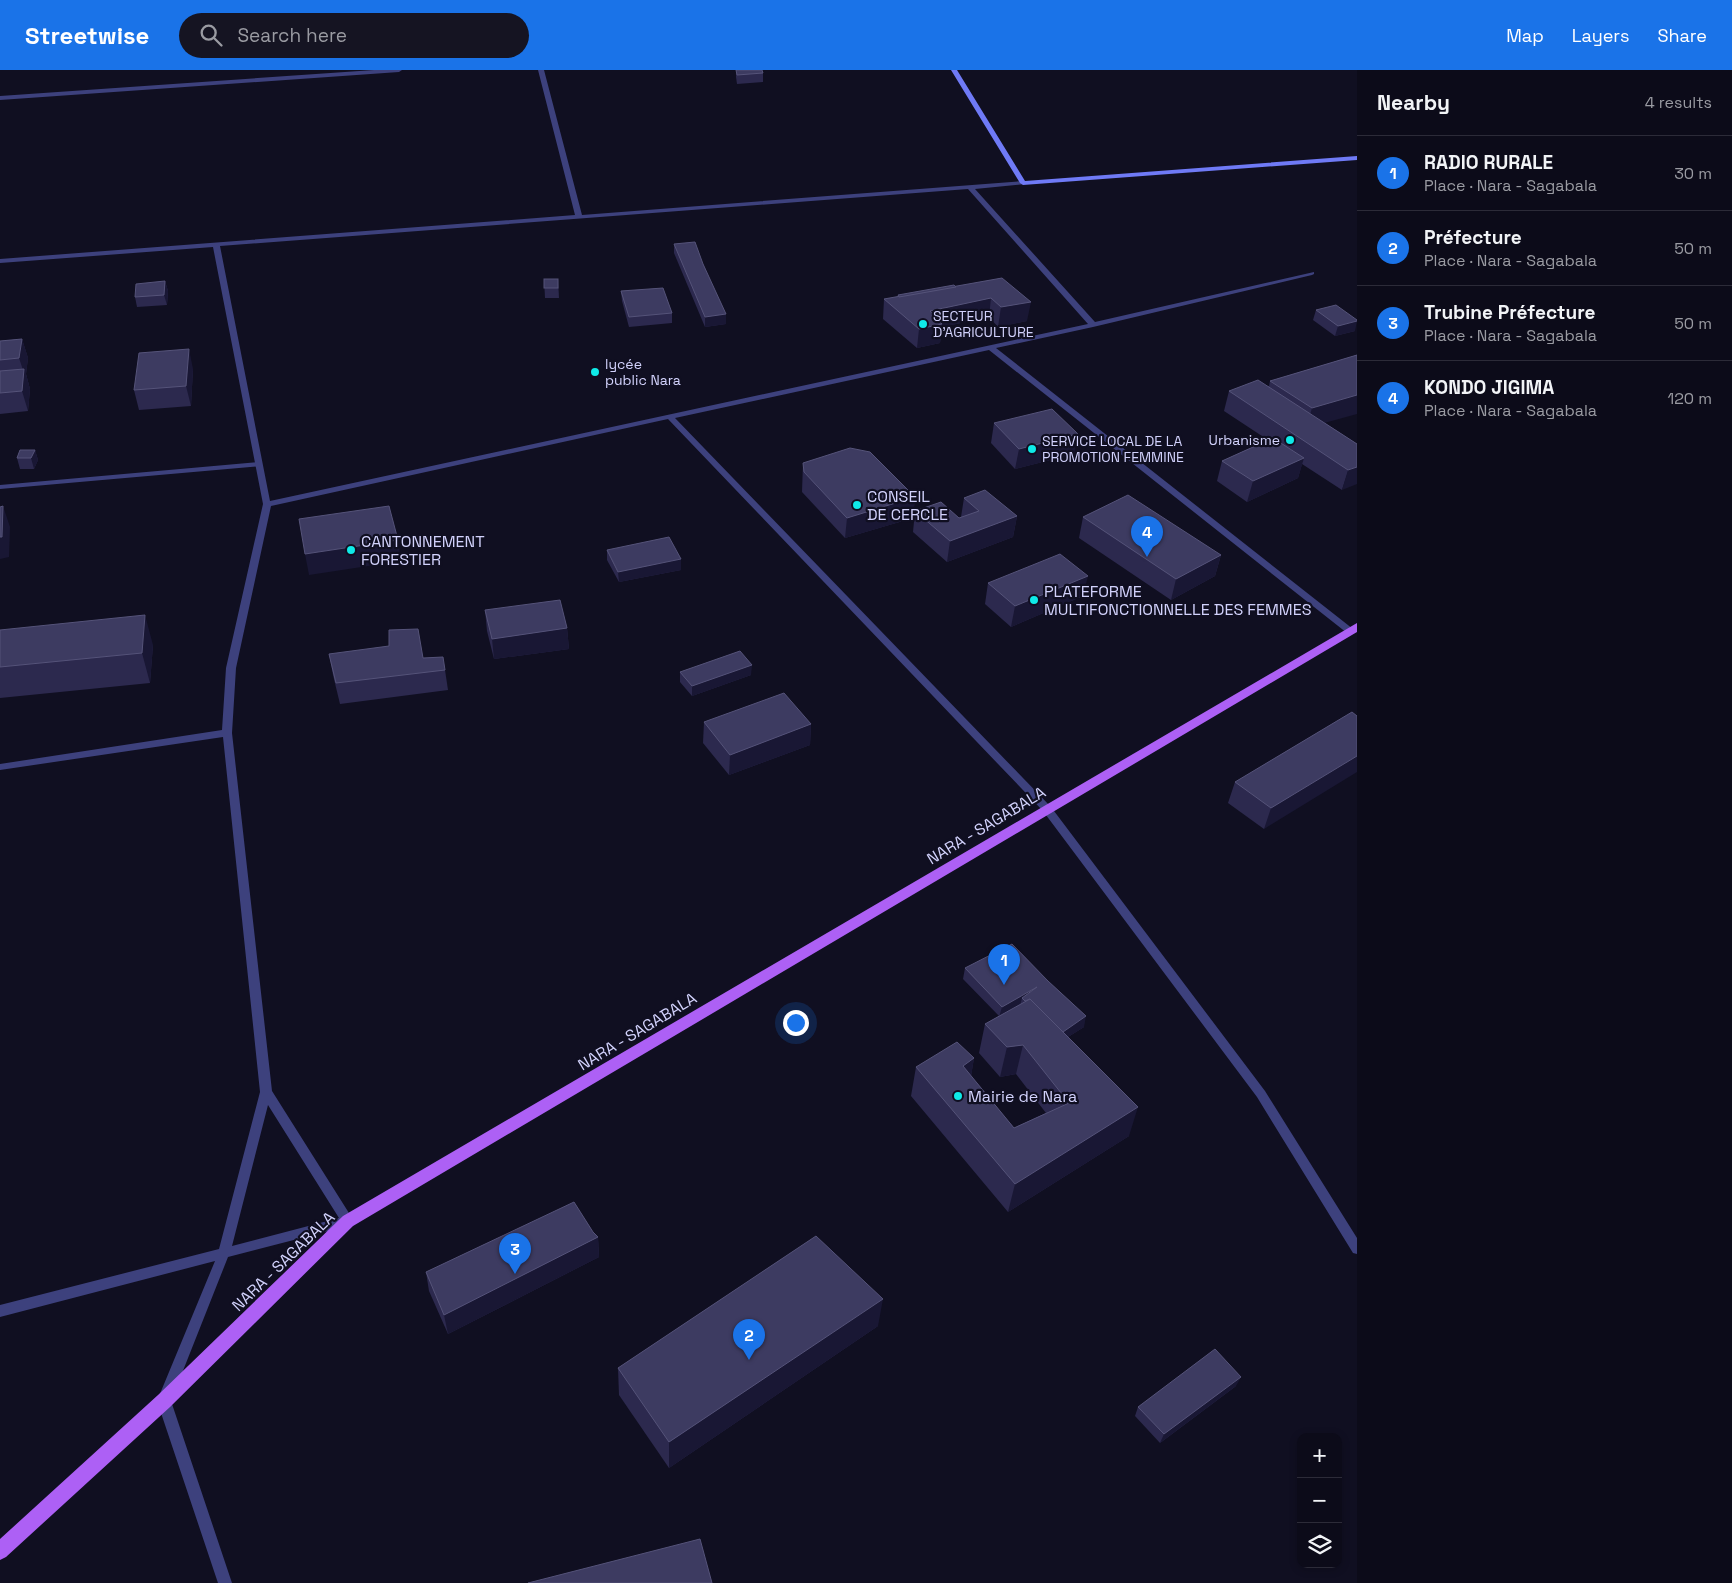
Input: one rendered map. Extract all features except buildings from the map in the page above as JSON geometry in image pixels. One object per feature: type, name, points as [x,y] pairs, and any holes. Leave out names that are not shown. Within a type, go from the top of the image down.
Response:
[{"type":"main road","name":"NARA - SAGABALA","points":[[0,1551],[164,1401],[348,1221],[1353,629]]},
{"type":"street","points":[[0,98],[399,70]]},
{"type":"street","points":[[541,70],[579,217]]},
{"type":"street","points":[[954,70],[1023,183]]},
{"type":"street","points":[[0,261],[1357,158]]},
{"type":"street","points":[[970,187],[1093,325]]},
{"type":"street","points":[[216,245],[267,504],[231,668],[227,733],[266,1092],[224,1253],[164,1401],[225,1583]]},
{"type":"street","points":[[267,504],[1093,325],[1312,273]]},
{"type":"street","points":[[990,347],[1353,629]]},
{"type":"street","points":[[670,417],[1047,809],[1261,1094],[1357,1249]]},
{"type":"street","points":[[0,487],[259,464]]},
{"type":"street","points":[[0,767],[227,733]]},
{"type":"street","points":[[0,1311],[348,1221],[266,1092]]},
{"type":"place","name":"SECTEUR D'AGRICULTURE","points":[[923,324]]},
{"type":"place","name":"lycée public Nara","points":[[595,372]]},
{"type":"place","name":"Urbanisme","points":[[1290,440]]},
{"type":"place","name":"SERVICE LOCAL DE LA PROMOTION FEMMINE","points":[[1032,449]]},
{"type":"place","name":"CONSEIL DE CERCLE","points":[[857,505]]},
{"type":"place","name":"CANTONNEMENT FORESTIER","points":[[351,550]]},
{"type":"place","name":"KONDO JIGIMA","points":[[1147,557]]},
{"type":"place","name":"PLATEFORME MULTIFONCTIONNELLE DES FEMMES","points":[[1034,600]]},
{"type":"place","name":"RADIO RURALE","points":[[1004,985]]},
{"type":"place","name":"Mairie de Nara","points":[[958,1096]]},
{"type":"place","name":"Trubine Préfecture","points":[[515,1274]]},
{"type":"place","name":"Préfecture","points":[[749,1360]]}]
